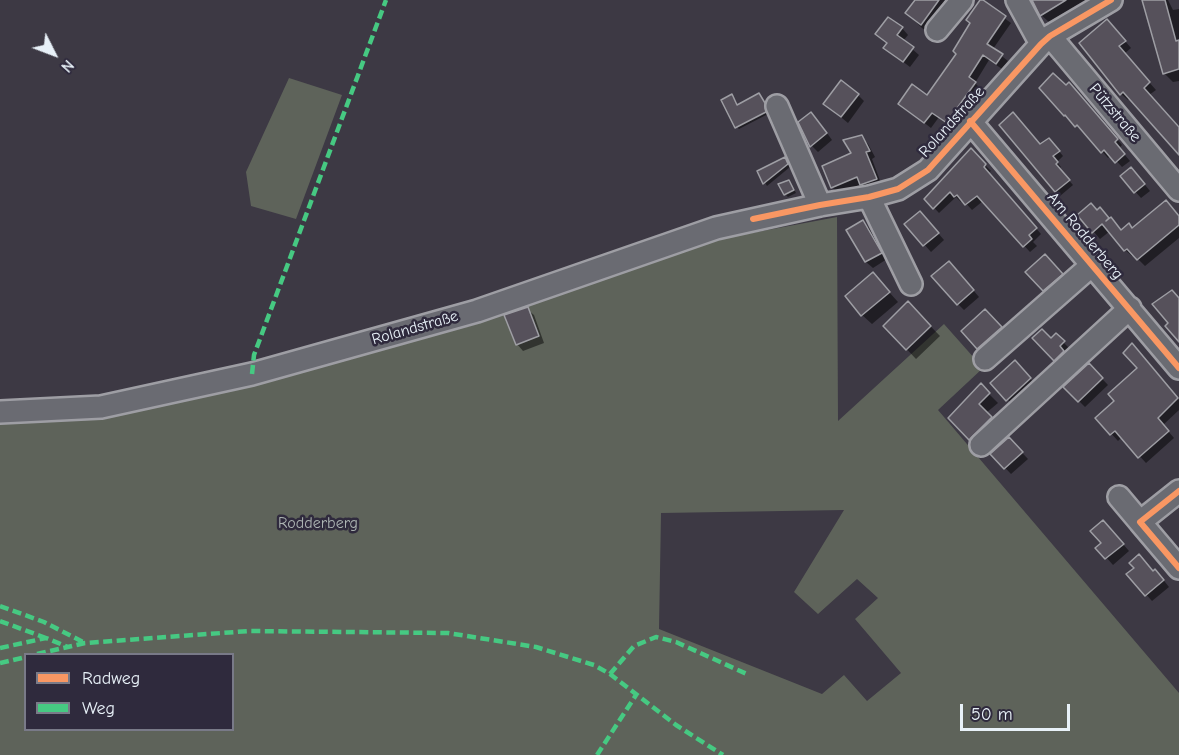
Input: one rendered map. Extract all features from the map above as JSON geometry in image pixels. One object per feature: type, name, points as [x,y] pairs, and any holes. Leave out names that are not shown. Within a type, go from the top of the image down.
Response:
[{"type":"street","points":[[937,30],[962,0]]},
{"type":"street","name":"Pützstraße","points":[[1017,0],[1045,40],[1179,190]]},
{"type":"street","name":"Rolandstraße","points":[[0,412],[101,407],[252,374],[477,311],[716,228],[898,189],[928,170],[1045,40],[1111,0]]},
{"type":"street","points":[[777,106],[820,204]]},
{"type":"street","name":"Am Rodderberg","points":[[970,121],[1179,368]]},
{"type":"street","points":[[869,197],[911,284]]},
{"type":"street","points":[[985,359],[1092,265]]},
{"type":"street","points":[[981,445],[1130,308]]},
{"type":"street","points":[[1140,522],[1179,491]]},
{"type":"street","points":[[1119,497],[1179,568]]},
{"type":"green space","points":[[289,78],[342,95],[296,219],[251,206],[246,172]]},
{"type":"green space","name":"Rodderberg","points":[[837,217],[838,421],[944,324],[983,368],[938,410],[1179,693],[1179,755],[0,755],[0,418],[103,412],[470,326],[714,240]],"holes":[[[844,510],[794,592],[818,614],[857,579],[878,598],[855,619],[901,673],[867,701],[844,675],[822,694],[659,629],[661,513]]]},
{"type":"building","points":[[915,0],[939,0],[921,25],[905,13]]},
{"type":"building","points":[[980,0],[1006,16],[987,44],[1003,54],[996,64],[983,55],[969,77],[976,82],[955,111],[958,113],[950,125],[932,113],[924,123],[898,104],[912,84],[927,95],[956,54],[953,51],[970,23],[966,20]]},
{"type":"building","points":[[1032,0],[1066,0],[1040,16]]},
{"type":"building","points":[[1142,0],[1165,0],[1176,41],[1179,40],[1179,69],[1163,74]]},
{"type":"building","points":[[888,17],[903,27],[897,35],[914,47],[903,62],[883,48],[887,43],[875,34]]},
{"type":"building","points":[[1107,19],[1126,41],[1119,46],[1150,82],[1144,88],[1179,127],[1179,155],[1123,92],[1120,95],[1079,43]]},
{"type":"building","points":[[1053,73],[1066,85],[1069,82],[1118,139],[1115,142],[1125,154],[1115,163],[1104,150],[1101,153],[1077,125],[1075,127],[1039,88]]},
{"type":"building","points":[[841,80],[859,94],[841,117],[823,104]]},
{"type":"building","points":[[759,93],[765,103],[766,112],[735,128],[721,100],[732,94],[737,105]]},
{"type":"building","points":[[811,112],[827,133],[810,147],[798,122]]},
{"type":"building","points":[[1013,112],[1040,144],[1049,138],[1060,151],[1053,156],[1058,162],[1056,164],[1070,180],[1055,192],[999,125]]},
{"type":"building","points":[[862,135],[870,151],[866,152],[877,179],[860,185],[857,177],[831,188],[822,166],[851,153],[843,140]]},
{"type":"building","points":[[971,148],[986,164],[984,167],[1037,228],[1029,235],[1032,239],[1023,247],[977,196],[965,205],[957,195],[954,197],[950,192],[933,209],[924,199]]},
{"type":"building","points":[[785,157],[788,164],[763,184],[757,171]]},
{"type":"building","points":[[1131,167],[1145,184],[1134,193],[1120,176]]},
{"type":"building","points":[[789,180],[794,190],[784,195],[778,184]]},
{"type":"building","points":[[1166,200],[1179,216],[1179,225],[1137,260],[1127,249],[1124,251],[1102,224],[1092,233],[1077,215],[1091,203],[1097,210],[1100,207],[1109,218],[1106,221],[1111,217],[1121,230],[1129,223],[1132,228]]},
{"type":"building","points":[[920,211],[939,233],[923,246],[904,224]]},
{"type":"building","points":[[863,220],[882,253],[865,262],[846,230]]},
{"type":"building","points":[[1045,254],[1063,274],[1043,291],[1025,272]]},
{"type":"building","points":[[949,261],[974,290],[957,305],[931,276]]},
{"type":"building","points":[[873,272],[890,292],[861,316],[845,296]]},
{"type":"building","points":[[1172,290],[1179,298],[1179,342],[1165,326],[1168,323],[1152,304]]},
{"type":"building","points":[[908,301],[931,326],[906,350],[883,326]]},
{"type":"building","points":[[528,307],[539,336],[516,345],[504,315]]},
{"type":"building","points":[[985,309],[1002,327],[977,349],[961,331]]},
{"type":"building","points":[[1042,329],[1051,338],[1056,333],[1065,341],[1060,346],[1064,351],[1054,361],[1032,338]]},
{"type":"building","points":[[1132,343],[1178,398],[1158,418],[1169,431],[1138,458],[1115,431],[1110,435],[1095,418],[1114,401],[1108,394],[1137,368],[1123,353]]},
{"type":"building","points":[[1015,360],[1031,378],[1006,401],[990,383]]},
{"type":"building","points":[[1089,363],[1103,378],[1078,402],[1063,387]]},
{"type":"building","points":[[981,383],[990,393],[979,404],[992,417],[969,440],[948,418]]},
{"type":"building","points":[[1009,437],[1023,452],[1004,469],[990,454]]},
{"type":"building","points":[[1103,520],[1124,544],[1105,559],[1095,548],[1101,543],[1090,531]]},
{"type":"building","points":[[1139,554],[1164,580],[1145,596],[1126,574],[1134,568],[1129,563]]},
{"type":"marked path","points":[[252,374],[254,355],[386,0]]},
{"type":"marked path","points":[[0,606],[44,622],[85,643]]},
{"type":"marked path","points":[[0,621],[46,638]]},
{"type":"marked path","points":[[41,653],[85,643],[249,631],[448,633],[536,647],[594,665],[610,674],[676,725],[723,755]]},
{"type":"marked path","points":[[610,674],[634,646],[656,637],[676,642],[749,675]]},
{"type":"marked path","points":[[0,648],[46,638],[68,647]]},
{"type":"marked path","points":[[0,663],[24,657]]},
{"type":"marked path","points":[[597,755],[636,695]]},
{"type":"cycle path","points":[[753,219],[869,197],[898,189],[928,170],[1050,36],[1111,0]]},
{"type":"cycle path","points":[[970,121],[1179,368]]},
{"type":"cycle path","points":[[1179,491],[1140,522],[1179,568]]}]
